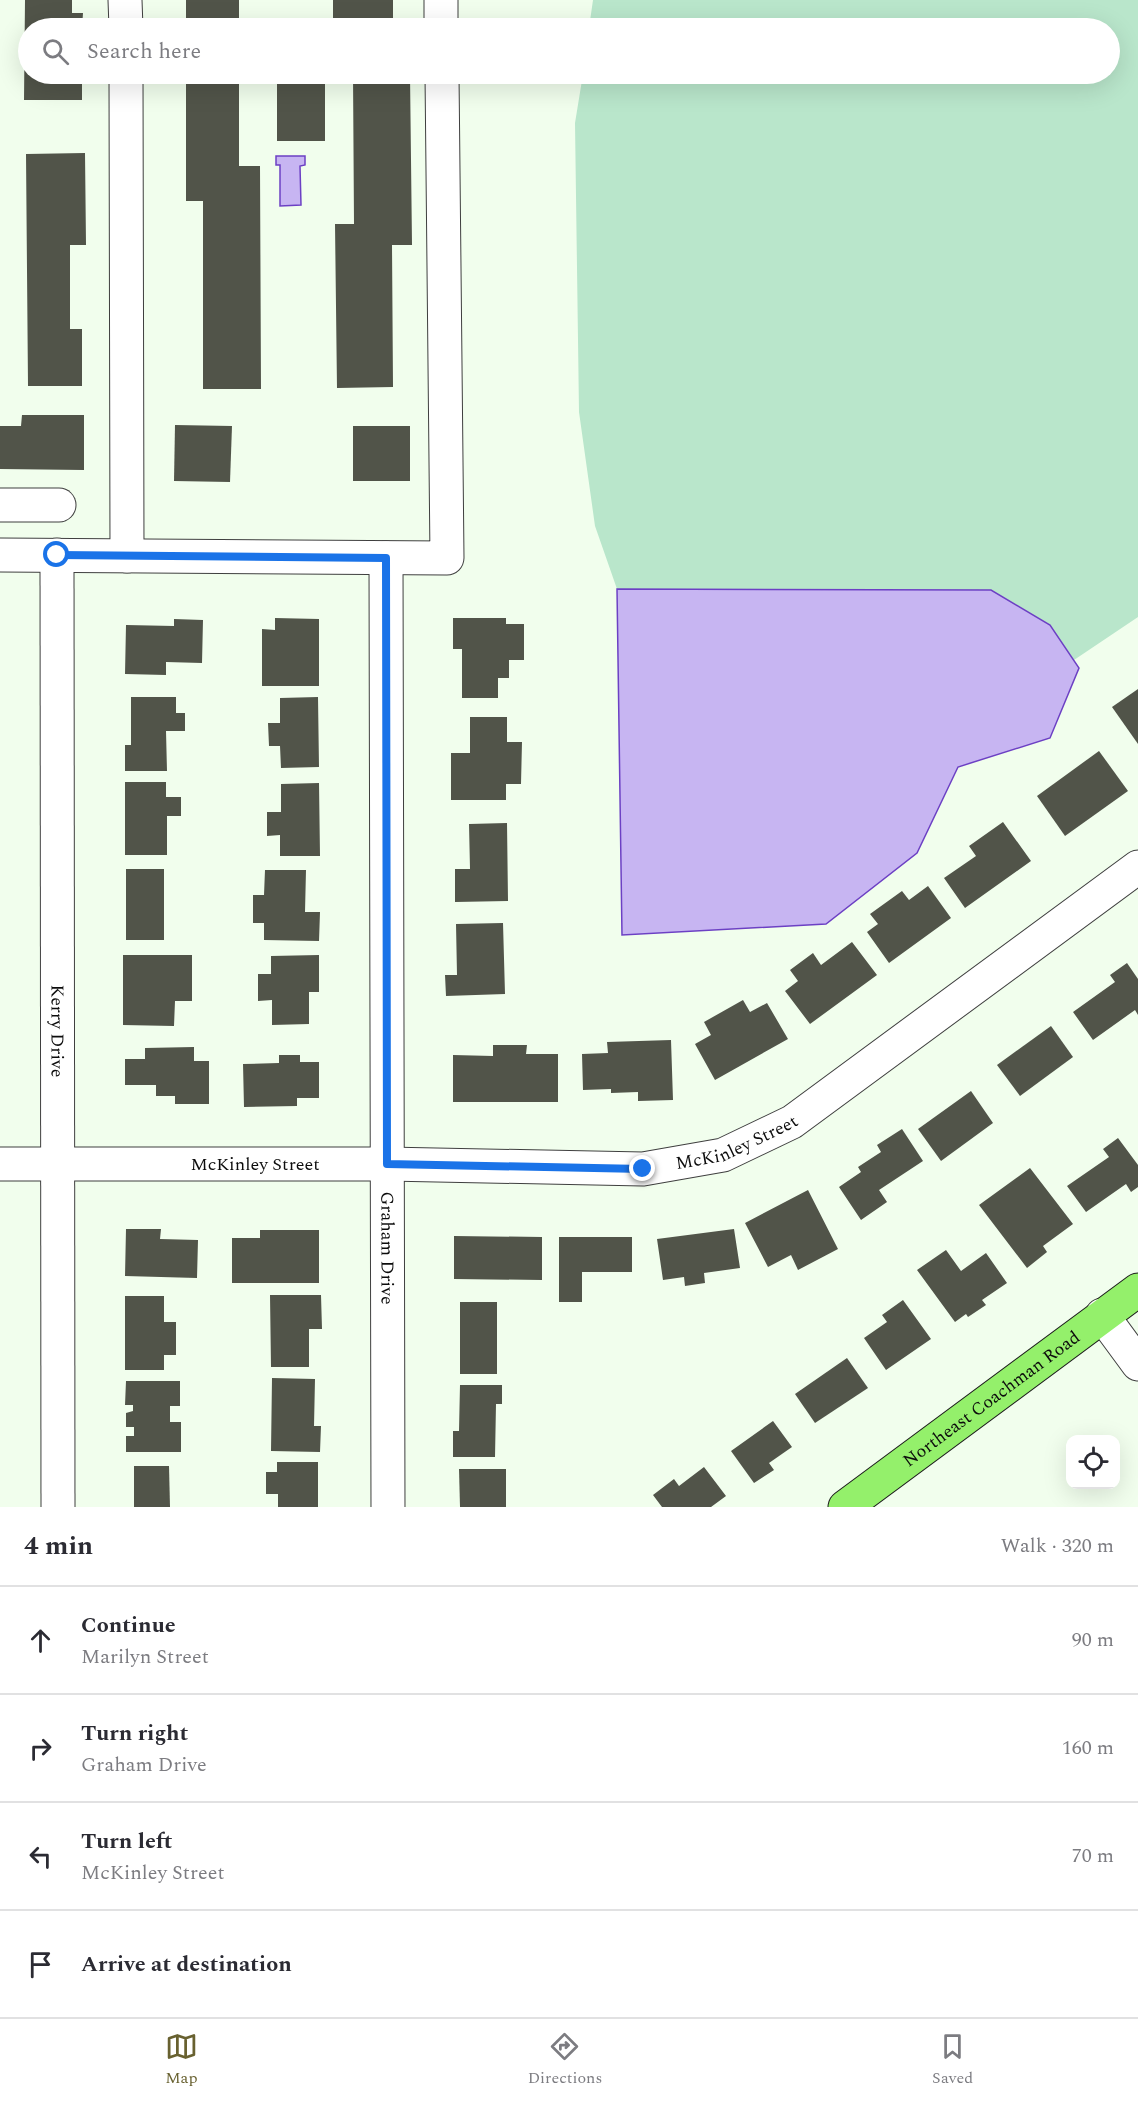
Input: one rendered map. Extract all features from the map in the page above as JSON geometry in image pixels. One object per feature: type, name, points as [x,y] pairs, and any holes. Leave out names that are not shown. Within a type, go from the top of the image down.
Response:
[{"type":"main road","name":"Northeast Coachman Road","points":[[845,1507],[1138,1290]]},
{"type":"street","points":[[125,0],[126,18]]},
{"type":"street","points":[[441,0],[441,18]]},
{"type":"street","points":[[126,84],[127,556]]},
{"type":"street","points":[[0,555],[447,558],[442,84]]},
{"type":"street","points":[[0,505],[59,505]]},
{"type":"street","name":"Kerry Drive","points":[[57,555],[58,1507]]},
{"type":"street","name":"Graham Drive","points":[[386,558],[388,1507]]},
{"type":"street","name":"McKinley Street","points":[[0,1164],[387,1164],[643,1169],[723,1155],[792,1122],[1138,867]]},
{"type":"street","points":[[1102,1315],[1138,1364]]},
{"type":"green space","points":[[593,0],[1138,0],[1138,617],[1074,660],[1050,625],[991,590],[617,589],[595,526],[579,412],[575,123],[581,84],[1120,84],[1120,18],[590,18]]},
{"type":"shaded area","points":[[276,156],[305,156],[305,165],[300,166],[301,205],[280,206],[280,165],[276,165]]},
{"type":"shaded area","points":[[617,589],[991,590],[1050,625],[1079,668],[1050,738],[958,767],[917,853],[826,924],[622,935]]},
{"type":"building","points":[[25,0],[72,0],[72,13],[83,13],[83,18],[25,18]]},
{"type":"building","points":[[186,0],[239,0],[239,18],[186,18]]},
{"type":"building","points":[[333,0],[393,0],[393,18],[333,18]]},
{"type":"building","points":[[24,84],[82,84],[82,100],[24,100]]},
{"type":"building","points":[[186,84],[239,84],[239,166],[260,166],[261,389],[203,389],[203,201],[186,201]]},
{"type":"building","points":[[277,84],[325,84],[325,141],[277,141]]},
{"type":"building","points":[[353,84],[410,84],[412,245],[392,245],[393,387],[337,388],[335,224],[354,224]]},
{"type":"building","points":[[85,153],[86,245],[70,245],[70,329],[82,329],[82,386],[28,386],[26,154]]},
{"type":"building","points":[[22,415],[84,415],[84,470],[0,469],[0,426],[21,426]]},
{"type":"building","points":[[175,425],[232,426],[230,482],[174,481]]},
{"type":"building","points":[[353,426],[410,426],[410,481],[353,481]]},
{"type":"building","points":[[275,618],[319,619],[319,686],[262,686],[262,629],[275,630]]},
{"type":"building","points":[[453,618],[506,618],[506,624],[524,624],[524,660],[509,660],[509,678],[498,678],[498,698],[462,698],[462,649],[453,649]]},
{"type":"building","points":[[174,619],[203,620],[202,663],[166,662],[166,675],[125,674],[126,625],[174,626]]},
{"type":"building","points":[[1138,689],[1138,744],[1112,707]]},
{"type":"building","points":[[131,697],[176,697],[176,713],[185,713],[185,731],[166,731],[167,771],[125,771],[125,745],[131,745]]},
{"type":"building","points":[[318,697],[319,767],[281,768],[280,746],[269,746],[268,723],[280,723],[280,698]]},
{"type":"building","points":[[470,717],[507,717],[507,742],[522,742],[521,784],[506,784],[506,800],[451,800],[451,753],[470,753]]},
{"type":"building","points":[[1099,751],[1128,791],[1065,836],[1037,796]]},
{"type":"building","points":[[125,782],[166,782],[166,797],[181,797],[181,816],[167,816],[167,855],[125,855]]},
{"type":"building","points":[[319,783],[320,856],[280,856],[280,835],[267,836],[267,812],[281,812],[281,784]]},
{"type":"building","points":[[1003,822],[1031,861],[965,908],[944,878],[976,856],[969,846]]},
{"type":"building","points":[[507,823],[508,901],[455,902],[455,869],[470,869],[469,824]]},
{"type":"building","points":[[126,869],[164,869],[164,940],[126,940]]},
{"type":"building","points":[[265,870],[306,870],[305,912],[320,912],[319,941],[264,940],[264,923],[253,923],[253,895],[264,895]]},
{"type":"building","points":[[928,886],[951,918],[889,963],[867,932],[878,924],[870,914],[902,891],[909,900]]},
{"type":"building","points":[[503,923],[505,994],[446,996],[445,975],[457,975],[456,924]]},
{"type":"building","points":[[852,942],[877,975],[810,1024],[785,991],[798,981],[790,970],[813,953],[821,965]]},
{"type":"building","points":[[123,955],[192,955],[192,1001],[175,1001],[174,1026],[123,1025]]},
{"type":"building","points":[[319,955],[319,992],[309,992],[309,1024],[272,1025],[272,1000],[258,1001],[258,974],[271,974],[271,956]]},
{"type":"building","points":[[1127,963],[1138,979],[1138,1015],[1135,1010],[1093,1040],[1073,1012],[1115,982],[1110,975]]},
{"type":"building","points":[[743,1000],[750,1012],[767,1003],[788,1039],[715,1080],[695,1044],[711,1035],[704,1022]]},
{"type":"building","points":[[1051,1026],[1073,1057],[1020,1096],[997,1065]]},
{"type":"building","points":[[671,1040],[673,1100],[638,1101],[638,1092],[611,1093],[611,1089],[583,1090],[582,1054],[608,1053],[607,1042]]},
{"type":"building","points":[[493,1045],[527,1045],[526,1054],[558,1054],[558,1102],[453,1102],[453,1055],[493,1056]]},
{"type":"building","points":[[194,1047],[194,1061],[209,1061],[209,1104],[175,1104],[175,1096],[156,1096],[156,1085],[125,1085],[125,1059],[145,1059],[145,1048]]},
{"type":"building","points":[[279,1055],[300,1055],[300,1062],[319,1062],[319,1098],[297,1098],[297,1106],[244,1107],[243,1064],[279,1063]]},
{"type":"building","points":[[971,1091],[993,1123],[941,1161],[918,1129]]},
{"type":"building","points":[[902,1129],[923,1161],[879,1190],[887,1202],[861,1220],[839,1187],[861,1172],[858,1167],[881,1152],[877,1145]]},
{"type":"building","points":[[1118,1138],[1138,1165],[1138,1187],[1131,1192],[1126,1184],[1086,1212],[1067,1186],[1109,1157],[1103,1149]]},
{"type":"building","points":[[1030,1168],[1073,1224],[1043,1246],[1047,1252],[1027,1268],[979,1205]]},
{"type":"building","points":[[808,1190],[838,1249],[798,1270],[791,1255],[768,1267],[745,1223]]},
{"type":"building","points":[[126,1229],[161,1229],[160,1239],[198,1240],[197,1278],[125,1276]]},
{"type":"building","points":[[734,1229],[740,1268],[704,1273],[705,1283],[685,1286],[684,1277],[663,1280],[657,1239]]},
{"type":"building","points":[[260,1230],[319,1230],[319,1283],[232,1283],[232,1238],[260,1238]]},
{"type":"building","points":[[454,1236],[542,1237],[542,1280],[454,1279]]},
{"type":"building","points":[[559,1237],[632,1237],[632,1272],[582,1272],[582,1302],[559,1302]]},
{"type":"building","points":[[946,1250],[961,1271],[986,1253],[1007,1283],[982,1300],[986,1305],[968,1317],[966,1314],[955,1322],[917,1270]]},
{"type":"building","points":[[270,1295],[321,1295],[322,1329],[309,1329],[309,1367],[271,1367]]},
{"type":"building","points":[[125,1296],[164,1296],[164,1322],[176,1322],[176,1355],[164,1355],[164,1370],[125,1370]]},
{"type":"building","points":[[903,1300],[931,1339],[886,1370],[864,1338],[887,1322],[882,1315]]},
{"type":"building","points":[[460,1302],[497,1302],[497,1374],[460,1374]]},
{"type":"building","points":[[847,1358],[868,1388],[815,1423],[795,1394]]},
{"type":"building","points":[[272,1378],[315,1379],[314,1426],[321,1426],[320,1452],[271,1451]]},
{"type":"building","points":[[126,1381],[180,1381],[180,1406],[170,1406],[170,1422],[181,1422],[181,1452],[126,1452],[126,1436],[134,1436],[134,1427],[126,1427],[126,1413],[133,1411],[133,1405],[125,1405]]},
{"type":"building","points":[[460,1385],[502,1385],[502,1404],[496,1404],[495,1457],[453,1457],[453,1431],[459,1431]]},
{"type":"building","points":[[773,1421],[792,1447],[769,1463],[774,1470],[754,1483],[731,1451]]},
{"type":"building","points":[[277,1462],[318,1462],[318,1507],[278,1507],[278,1494],[266,1494],[266,1472],[277,1472]]},
{"type":"building","points":[[134,1466],[169,1466],[170,1507],[134,1507]]},
{"type":"building","points":[[704,1467],[726,1496],[711,1507],[662,1507],[653,1495],[674,1479],[679,1486]]},
{"type":"building","points":[[459,1469],[506,1469],[506,1507],[460,1507]]},
{"type":"route","points":[[57,555],[386,558],[387,1164],[643,1169]]}]
